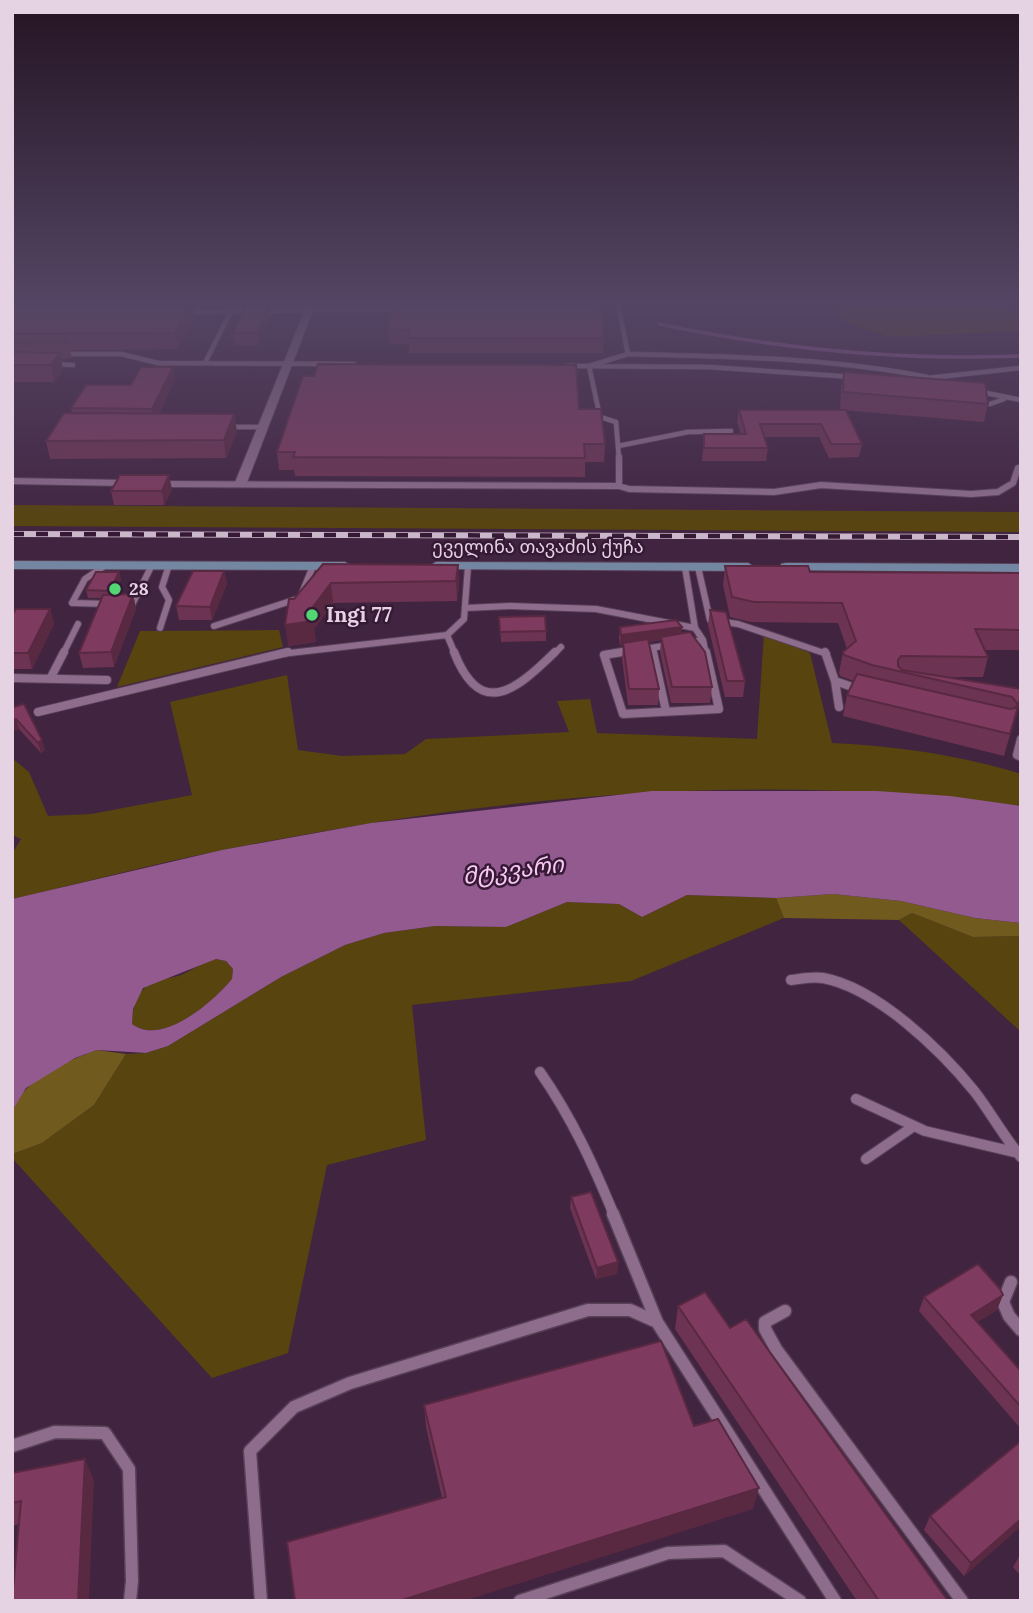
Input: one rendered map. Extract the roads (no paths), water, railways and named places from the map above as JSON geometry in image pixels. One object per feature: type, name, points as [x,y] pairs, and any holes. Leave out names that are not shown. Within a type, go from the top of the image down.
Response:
[{"type":"main road","points":[[12,565],[365,566]]},
{"type":"main road","name":"ეველინა თავაძის ქუჩა","points":[[416,566],[1021,568]]},
{"type":"street","points":[[240,485],[281,380]]},
{"type":"lane","points":[[592,380],[600,417],[616,422],[621,482],[619,486]]},
{"type":"lane","points":[[940,380],[952,384]]},
{"type":"lane","points":[[972,390],[1021,402]]},
{"type":"lane","points":[[990,404],[1003,398]]},
{"type":"lane","points":[[223,426],[263,427]]},
{"type":"lane","points":[[618,446],[688,432],[731,431]]},
{"type":"lane","points":[[160,484],[619,486],[629,489],[774,492],[821,485],[971,494],[998,492],[1013,483],[1018,468],[1021,468]]},
{"type":"lane","points":[[12,481],[133,483]]},
{"type":"lane","points":[[106,565],[85,579],[72,603],[132,605],[152,565]]},
{"type":"lane","points":[[160,628],[169,600],[162,587],[169,565]]},
{"type":"lane","points":[[214,626],[300,598],[313,566]]},
{"type":"lane","points":[[37,712],[289,652],[447,635],[464,619],[468,566]]},
{"type":"lane","points":[[692,567],[695,628],[703,640],[719,709],[623,714],[604,655],[703,640]]},
{"type":"lane","points":[[692,567],[710,620],[738,624],[827,653],[839,707]]},
{"type":"lane","points":[[465,608],[510,606],[596,609],[695,628]]},
{"type":"lane","points":[[50,679],[78,625]]},
{"type":"lane","points":[[447,635],[468,681],[481,691],[501,691],[516,687],[561,648]]},
{"type":"lane","points":[[652,648],[666,711]]},
{"type":"lane","points":[[12,678],[107,680]]},
{"type":"lane","points":[[835,681],[866,692]]},
{"type":"lane","points":[[1021,738],[1017,755],[1021,757]]},
{"type":"lane","points":[[791,980],[819,977],[832,980],[907,1024],[963,1077],[1019,1155]]},
{"type":"lane","points":[[540,1073],[565,1108],[585,1145],[657,1322],[835,1601]]},
{"type":"lane","points":[[856,1099],[914,1126],[1019,1155]]},
{"type":"lane","points":[[866,1159],[914,1126]]},
{"type":"lane","points":[[1011,1282],[1003,1302],[1009,1316],[1021,1330]]},
{"type":"lane","points":[[261,1601],[250,1451],[294,1407],[349,1383],[588,1310],[630,1310],[657,1322]]},
{"type":"lane","points":[[785,1311],[765,1322],[765,1329],[776,1349],[962,1601]]},
{"type":"lane","points":[[12,1446],[55,1432],[105,1433],[129,1469],[132,1581],[130,1601]]},
{"type":"lane","points":[[520,1601],[668,1553],[724,1551],[800,1601]]},
{"type":"water","name":"მტკვარი","points":[[652,791],[877,791],[950,796],[1021,806],[1021,923],[975,918],[901,901],[833,894],[776,898],[687,895],[642,917],[619,904],[567,902],[506,927],[435,926],[384,933],[345,945],[281,977],[168,1046],[146,1053],[97,1050],[75,1058],[26,1088],[12,1111],[12,899],[222,850],[371,823]],"holes":[[[216,959],[226,961],[233,969],[232,979],[200,1009],[172,1026],[158,1030],[144,1030],[132,1024],[133,1009],[143,988]]]},
{"type":"railway","points":[[12,534],[1021,537]]},
{"type":"place","name":"28","points":[[115,589]]},
{"type":"place","name":"Ingi 77","points":[[312,615]]}]
